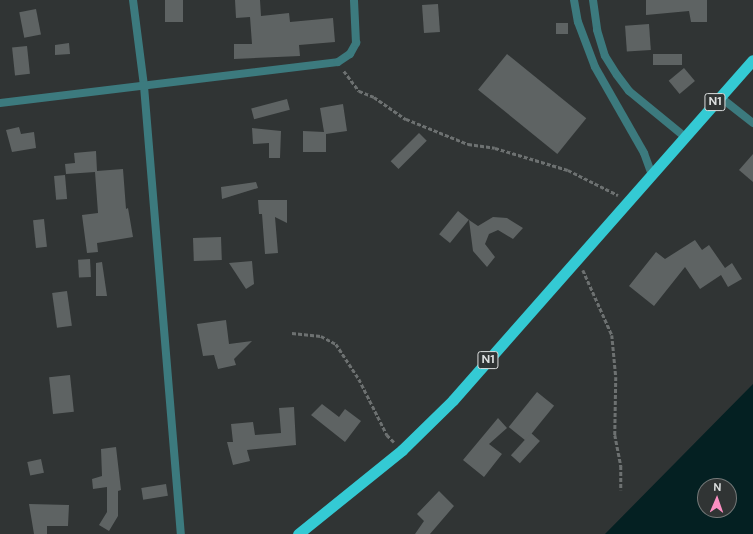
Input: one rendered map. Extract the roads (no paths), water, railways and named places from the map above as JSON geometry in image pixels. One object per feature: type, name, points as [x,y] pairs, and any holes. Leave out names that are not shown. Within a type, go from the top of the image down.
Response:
[{"type":"highway","name":"N1","points":[[298,534],[308,530],[402,450],[453,400],[753,60]]},
{"type":"street","points":[[133,0],[144,86],[181,534]]},
{"type":"street","points":[[0,103],[338,62],[350,54],[356,42],[354,0]]},
{"type":"street","points":[[574,0],[578,22],[595,67],[655,171]]},
{"type":"street","points":[[593,0],[597,30],[603,50],[617,76],[629,91],[682,141]]},
{"type":"street","points":[[720,97],[753,123]]},
{"type":"water","points":[[753,384],[753,534],[605,534]]}]
